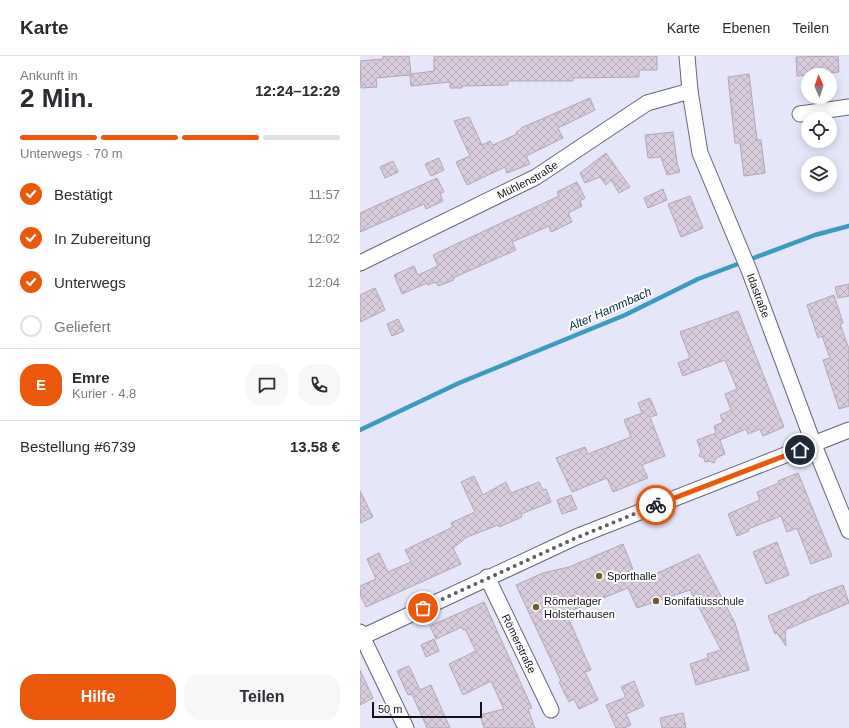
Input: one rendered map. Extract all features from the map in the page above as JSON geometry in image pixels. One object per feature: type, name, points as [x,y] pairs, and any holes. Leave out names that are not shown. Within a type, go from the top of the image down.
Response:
[{"type":"street","name":"Idastraße","points":[[687,56],[690,91],[700,153],[747,265],[814,445],[849,531]]},
{"type":"street","name":"Mühlenstraße","points":[[360,263],[536,177],[647,102],[690,91]]},
{"type":"street","points":[[800,114],[849,107]]},
{"type":"street","points":[[406,728],[361,634],[583,535],[849,430]]},
{"type":"street","name":"Römerstraße","points":[[488,578],[551,710]]},
{"type":"building","points":[[383,56],[409,56],[411,74],[434,71],[434,56],[657,56],[657,70],[639,70],[639,77],[573,78],[573,81],[508,81],[508,85],[462,86],[462,88],[450,88],[450,82],[411,86],[410,75],[376,78],[377,87],[361,88],[360,61],[383,59]]},
{"type":"building","points":[[838,56],[839,72],[837,72],[837,68],[801,68],[801,76],[797,76],[796,57]]},
{"type":"building","points":[[749,74],[757,140],[761,140],[765,173],[744,176],[740,143],[735,143],[728,77]]},
{"type":"building","points":[[590,98],[595,110],[558,128],[563,138],[526,156],[530,164],[507,173],[505,167],[467,185],[456,162],[470,156],[454,121],[469,117],[482,145],[490,141],[493,145],[517,134],[516,132],[522,129],[521,128]]},
{"type":"building","points":[[673,132],[677,163],[680,172],[667,175],[661,157],[648,158],[645,135]]},
{"type":"building","points":[[606,153],[630,187],[619,193],[611,180],[606,185],[600,177],[585,183],[580,173]]},
{"type":"building","points":[[439,158],[444,170],[431,176],[425,164]]},
{"type":"building","points":[[393,161],[398,172],[385,178],[380,167]]},
{"type":"building","points":[[437,178],[444,192],[440,194],[443,201],[426,209],[424,204],[360,232],[360,213]]},
{"type":"building","points":[[577,182],[585,198],[580,201],[582,206],[568,213],[572,222],[551,232],[549,226],[512,242],[516,250],[453,278],[454,280],[438,286],[436,282],[428,285],[427,283],[402,294],[394,275],[414,266],[418,275],[438,266],[433,255],[559,196],[557,192]]},
{"type":"building","points":[[663,189],[667,200],[648,208],[644,198]]},
{"type":"building","points":[[690,196],[703,228],[681,237],[668,204]]},
{"type":"building","points":[[849,284],[849,296],[838,298],[835,287]]},
{"type":"building","points":[[375,288],[385,310],[360,322],[360,295]]},
{"type":"building","points":[[834,295],[843,323],[840,324],[849,349],[849,406],[839,409],[823,360],[830,358],[822,336],[818,338],[807,305]]},
{"type":"building","points":[[738,311],[784,427],[763,436],[760,429],[748,434],[746,429],[720,440],[725,454],[716,458],[714,463],[709,461],[705,462],[704,458],[699,456],[701,451],[697,440],[716,433],[714,426],[723,422],[720,415],[731,410],[725,394],[737,389],[725,360],[683,376],[678,363],[690,358],[680,332]]},
{"type":"building","points":[[398,319],[404,331],[392,336],[387,324]]},
{"type":"building","points":[[650,398],[657,415],[650,417],[665,456],[642,465],[648,478],[613,492],[607,478],[572,492],[556,458],[585,447],[588,454],[631,437],[624,420],[642,413],[638,403]]},
{"type":"building","points":[[798,473],[832,556],[811,564],[797,528],[787,532],[781,516],[748,529],[749,531],[737,536],[728,514],[760,500],[757,492]]},
{"type":"building","points":[[474,476],[483,495],[506,482],[511,493],[539,482],[543,490],[546,489],[551,502],[521,514],[522,517],[499,527],[498,525],[467,537],[453,548],[461,564],[366,607],[360,595],[360,586],[376,579],[367,559],[379,553],[388,572],[411,562],[405,550],[453,527],[451,523],[475,512],[461,482]]},
{"type":"building","points":[[360,491],[373,517],[360,523]]},
{"type":"building","points":[[571,495],[577,509],[562,514],[557,500]]},
{"type":"building","points":[[777,542],[789,575],[766,584],[753,552]]},
{"type":"building","points":[[623,544],[638,582],[699,554],[735,623],[749,670],[696,685],[690,664],[708,658],[707,654],[721,650],[690,590],[637,608],[628,588],[566,613],[591,670],[585,672],[598,700],[579,709],[574,699],[569,702],[559,682],[561,681],[516,585],[543,573],[569,567]]},
{"type":"building","points":[[843,585],[849,603],[785,630],[786,646],[777,633],[775,634],[768,616],[810,597]]},
{"type":"building","points":[[484,602],[532,708],[528,709],[535,728],[484,728],[480,715],[504,709],[491,681],[463,695],[449,664],[476,651],[465,629],[463,630],[462,627],[436,639],[430,626]]},
{"type":"building","points":[[434,639],[439,651],[426,657],[421,645]]},
{"type":"building","points":[[409,666],[420,690],[431,685],[450,728],[427,728],[412,694],[408,695],[397,671]]},
{"type":"building","points":[[360,670],[373,698],[360,705]]},
{"type":"building","points":[[634,681],[644,706],[626,714],[631,725],[624,728],[616,728],[606,705],[626,697],[621,687]]},
{"type":"building","points":[[683,713],[686,728],[662,728],[660,718]]},
{"type":"waterway","name":"Alter Hammbach","points":[[360,430],[459,383],[625,315],[698,279],[815,235],[849,226]]},
{"type":"way so far","points":[[423,608],[576,538],[656,505]]},
{"type":"place","name":"Sporthalle","points":[[599,576]]},
{"type":"place","name":"Bonifatiusschule","points":[[656,601]]},
{"type":"place","name":"Römerlager Holsterhausen","points":[[536,607]]},
{"type":"route","points":[[656,505],[800,450]]}]
